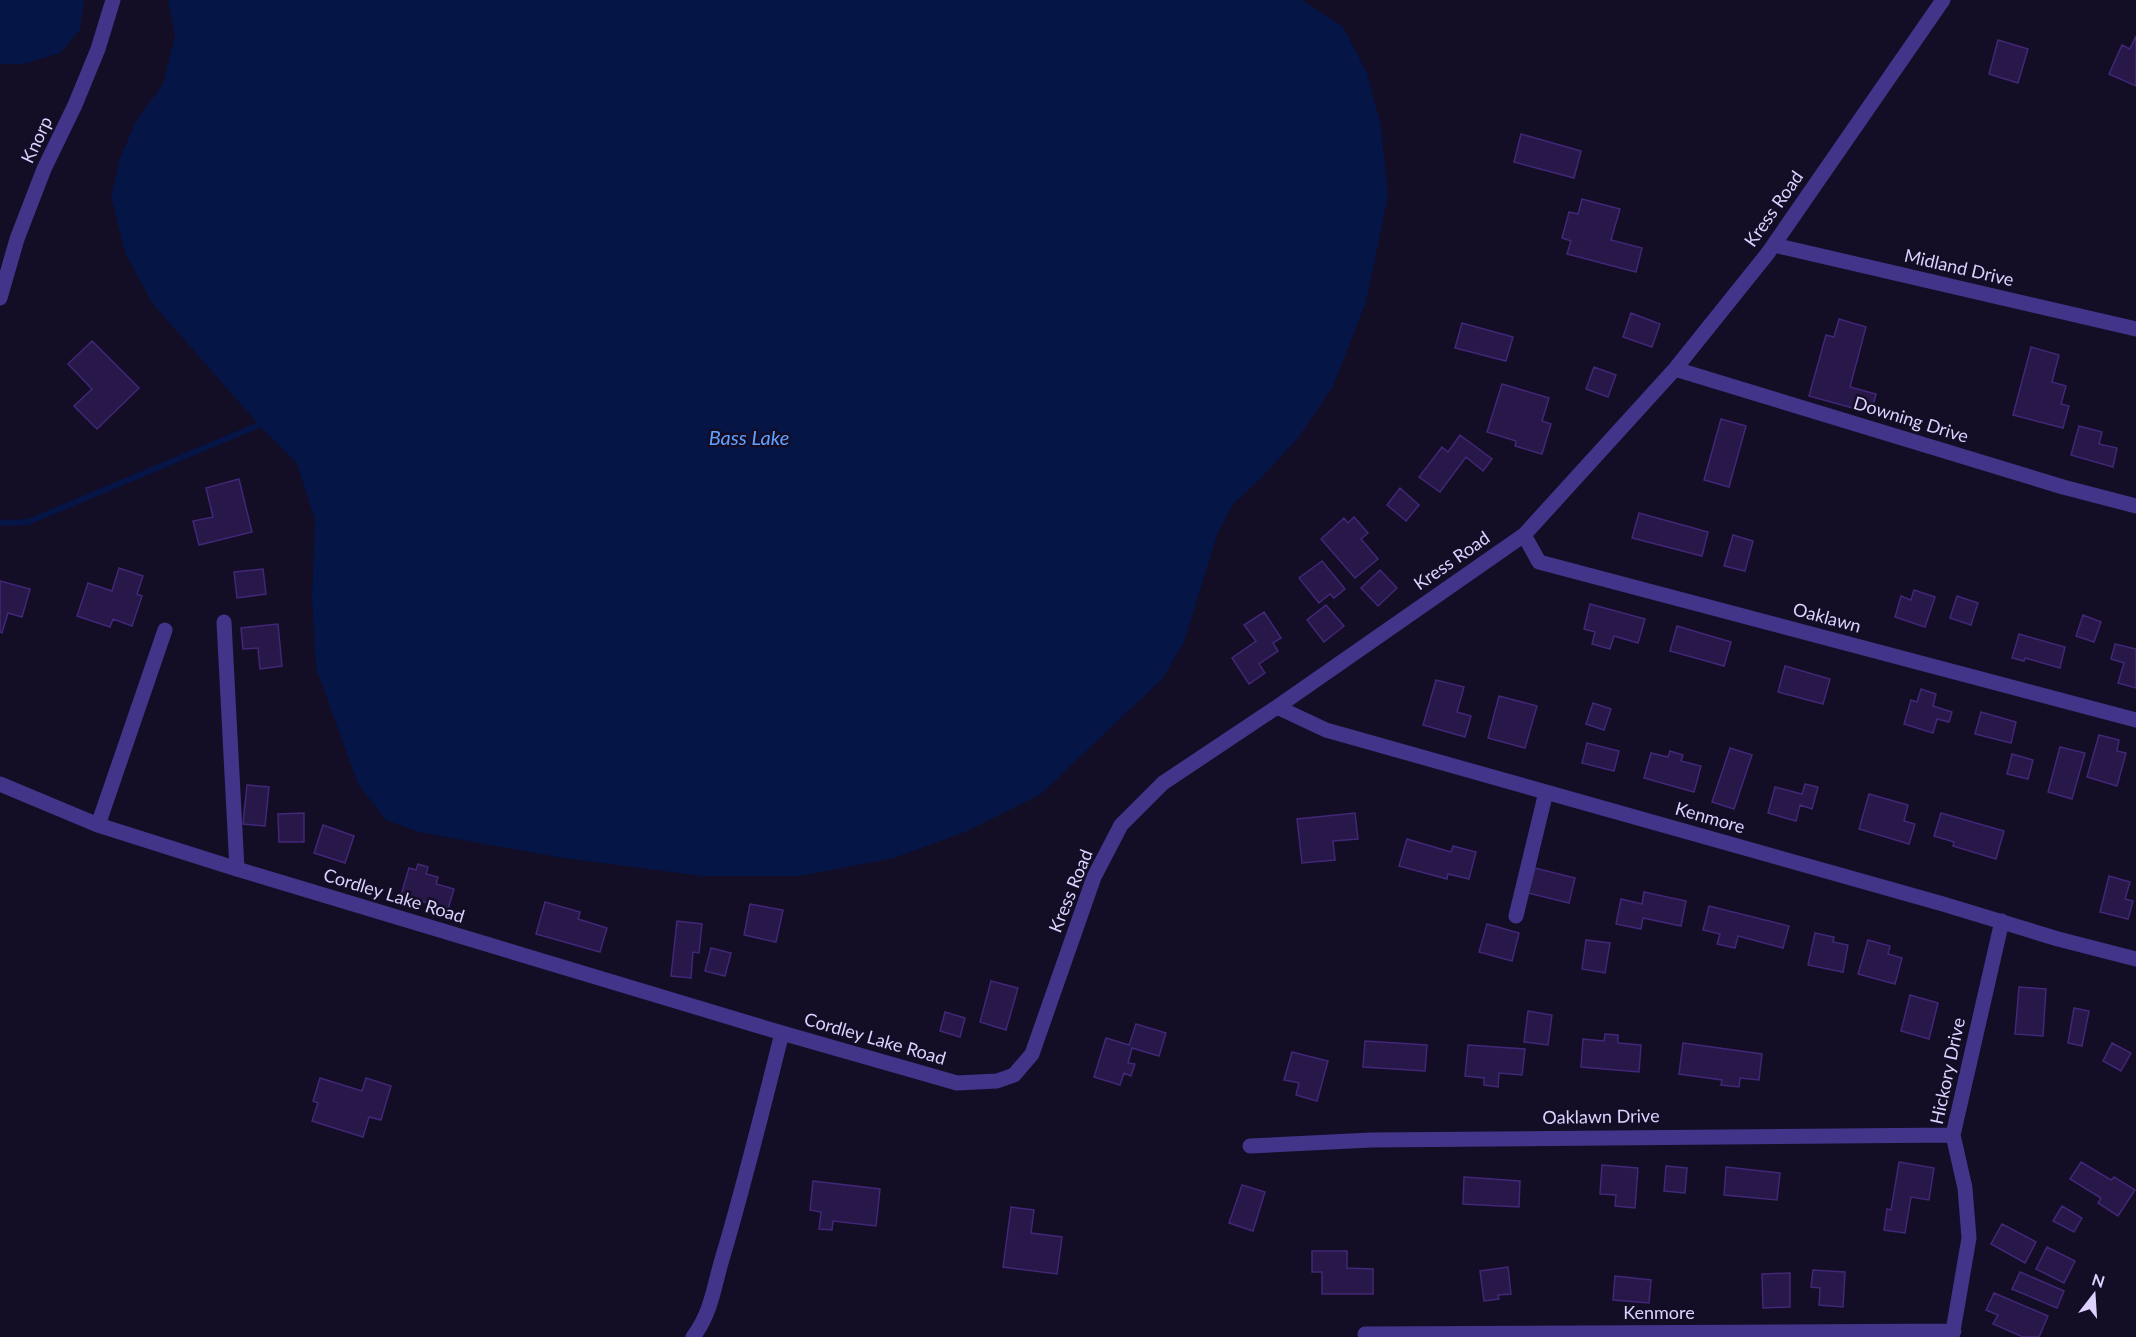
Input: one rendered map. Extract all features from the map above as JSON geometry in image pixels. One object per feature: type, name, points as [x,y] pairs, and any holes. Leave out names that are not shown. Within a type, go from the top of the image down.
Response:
[{"type":"street","name":"Knorp","points":[[0,298],[17,238],[44,170],[75,105],[98,49],[113,0]]},
{"type":"street","name":"Kress Road","points":[[957,1083],[997,1081],[1014,1075],[1032,1054],[1094,877],[1121,825],[1163,783],[1277,707],[1524,535],[1675,369],[1774,245],[1943,0]]},
{"type":"street","name":"Midland Drive","points":[[1774,245],[2136,329]]},
{"type":"street","name":"Downing Drive","points":[[1675,369],[2063,487],[2136,506]]},
{"type":"street","name":"Oaklawn","points":[[1524,535],[1539,562],[2136,720]]},
{"type":"street","points":[[224,622],[237,868]]},
{"type":"street","points":[[98,825],[165,630]]},
{"type":"street","name":"Kenmore","points":[[1277,707],[1326,730],[2002,921],[2058,939],[2136,959]]},
{"type":"street","name":"Cordley Lake Road","points":[[0,784],[98,825],[782,1033],[957,1083]]},
{"type":"street","points":[[1516,916],[1546,792]]},
{"type":"street","name":"Hickory Drive","points":[[1953,1334],[1969,1238],[1965,1188],[1953,1135],[2002,921]]},
{"type":"street","name":"Cordley Lake Road","points":[[693,1337],[704,1323],[712,1297],[742,1192],[782,1033]]},
{"type":"street","name":"Oaklawn Drive","points":[[1250,1146],[1371,1140],[1953,1135]]},
{"type":"street","name":"Kenmore","points":[[1365,1334],[1953,1334]]},
{"type":"water","points":[[0,0],[84,0],[80,30],[60,53],[23,64],[0,64]]},
{"type":"water","name":"Bass Lake","points":[[168,0],[1302,0],[1343,27],[1367,73],[1381,126],[1388,196],[1366,302],[1333,386],[1298,438],[1234,503],[1218,532],[1184,642],[1162,679],[1041,794],[965,832],[894,858],[800,876],[702,876],[557,857],[419,832],[386,820],[358,784],[316,668],[312,598],[315,520],[297,464],[259,425],[153,304],[126,255],[111,197],[120,158],[136,121],[163,84],[175,36]]},
{"type":"building","points":[[2136,36],[2136,86],[2109,74],[2122,45],[2130,49]]},
{"type":"building","points":[[1998,40],[2028,49],[2018,83],[1989,74]]},
{"type":"building","points":[[1521,134],[1581,151],[1574,178],[1514,162]]},
{"type":"building","points":[[1582,199],[1620,209],[1611,240],[1642,248],[1636,272],[1567,254],[1571,241],[1562,238],[1569,212],[1578,214]]},
{"type":"building","points":[[1631,313],[1660,324],[1652,347],[1623,337]]},
{"type":"building","points":[[1839,319],[1866,327],[1850,387],[1876,394],[1871,413],[1809,396],[1826,335],[1834,337]]},
{"type":"building","points":[[1462,323],[1513,337],[1506,361],[1455,348]]},
{"type":"building","points":[[92,341],[139,388],[97,429],[74,406],[92,389],[68,364]]},
{"type":"building","points":[[2031,347],[2059,355],[2052,382],[2066,386],[2061,404],[2069,406],[2063,428],[2013,415]]},
{"type":"building","points":[[1594,367],[1616,375],[1608,397],[1586,389]]},
{"type":"building","points":[[1502,384],[1549,398],[1542,421],[1551,424],[1542,454],[1515,446],[1516,441],[1487,432]]},
{"type":"building","points":[[1721,419],[1746,426],[1729,487],[1704,480]]},
{"type":"building","points":[[2079,426],[2102,432],[2099,444],[2117,448],[2113,467],[2071,455]]},
{"type":"building","points":[[1460,435],[1492,459],[1483,471],[1466,457],[1440,492],[1419,477],[1442,447],[1448,452]]},
{"type":"building","points":[[239,479],[252,532],[199,545],[193,521],[213,517],[206,488]]},
{"type":"building","points":[[1400,488],[1419,505],[1406,521],[1387,505]]},
{"type":"building","points":[[1639,513],[1708,532],[1702,556],[1632,538]]},
{"type":"building","points":[[1354,517],[1368,533],[1361,539],[1378,559],[1355,578],[1321,539],[1344,518],[1348,523]]},
{"type":"building","points":[[1733,535],[1753,541],[1745,571],[1724,566]]},
{"type":"building","points":[[1322,561],[1345,589],[1334,598],[1330,594],[1319,603],[1299,578]]},
{"type":"building","points":[[119,568],[143,576],[137,594],[142,596],[132,626],[113,619],[110,627],[77,616],[88,583],[112,591]]},
{"type":"building","points":[[263,569],[266,594],[237,598],[234,572]]},
{"type":"building","points":[[1380,570],[1397,588],[1378,606],[1361,588]]},
{"type":"building","points":[[0,581],[30,589],[22,617],[8,613],[2,633],[0,632]]},
{"type":"building","points":[[1914,590],[1935,597],[1925,627],[1895,617],[1901,596],[1911,600]]},
{"type":"building","points":[[1957,596],[1978,603],[1971,625],[1950,618]]},
{"type":"building","points":[[1590,604],[1645,619],[1638,643],[1614,636],[1610,649],[1592,644],[1595,632],[1584,629]]},
{"type":"building","points":[[1326,605],[1344,626],[1324,642],[1307,620]]},
{"type":"building","points":[[1264,612],[1281,638],[1273,643],[1278,651],[1259,664],[1265,673],[1249,684],[1232,658],[1256,641],[1244,625]]},
{"type":"building","points":[[2083,615],[2101,622],[2094,642],[2076,636]]},
{"type":"building","points":[[278,624],[282,666],[260,669],[258,648],[243,649],[241,628]]},
{"type":"building","points":[[1677,626],[1731,642],[1724,666],[1670,651]]},
{"type":"building","points":[[2019,634],[2065,647],[2060,668],[2025,658],[2024,661],[2012,658]]},
{"type":"building","points":[[2115,644],[2136,649],[2136,688],[2118,683],[2124,663],[2111,659]]},
{"type":"building","points":[[1785,666],[1830,679],[1823,704],[1778,692]]},
{"type":"building","points":[[1436,680],[1464,687],[1457,712],[1471,716],[1465,737],[1423,725]]},
{"type":"building","points":[[1921,689],[1936,694],[1933,706],[1952,712],[1949,722],[1937,719],[1933,733],[1904,724],[1911,700],[1917,702]]},
{"type":"building","points":[[1499,696],[1537,706],[1525,748],[1488,738]]},
{"type":"building","points":[[1593,703],[1611,709],[1604,730],[1586,724]]},
{"type":"building","points":[[1981,712],[2016,722],[2011,743],[1975,734]]},
{"type":"building","points":[[2099,735],[2119,740],[2117,751],[2126,753],[2117,786],[2087,777]]},
{"type":"building","points":[[1587,743],[1619,751],[1614,771],[1582,763]]},
{"type":"building","points":[[2060,747],[2085,753],[2072,799],[2048,792]]},
{"type":"building","points":[[1730,748],[1752,755],[1734,809],[1712,802]]},
{"type":"building","points":[[1670,751],[1683,755],[1681,761],[1701,766],[1694,792],[1644,778],[1651,753],[1668,757]]},
{"type":"building","points":[[2012,754],[2033,760],[2028,779],[2007,774]]},
{"type":"building","points":[[1805,784],[1818,787],[1812,809],[1800,805],[1796,821],[1768,813],[1775,787],[1802,794]]},
{"type":"building","points":[[247,785],[269,787],[265,826],[243,824]]},
{"type":"building","points":[[1869,794],[1908,805],[1904,821],[1915,824],[1909,844],[1859,829]]},
{"type":"building","points":[[304,813],[304,842],[279,842],[278,814]]},
{"type":"building","points":[[1355,813],[1358,839],[1333,841],[1335,860],[1302,863],[1297,819]]},
{"type":"building","points":[[1941,813],[2004,831],[1996,859],[1953,846],[1954,842],[1934,836]]},
{"type":"building","points":[[323,825],[354,836],[345,863],[314,853]]},
{"type":"building","points":[[1407,839],[1451,852],[1453,846],[1476,852],[1469,879],[1448,874],[1447,879],[1399,866]]},
{"type":"building","points":[[418,864],[428,867],[426,874],[438,877],[436,884],[454,889],[448,909],[401,895],[409,868],[416,870]]},
{"type":"building","points":[[1535,868],[1575,878],[1569,903],[1528,893]]},
{"type":"building","points":[[2109,876],[2130,882],[2125,899],[2133,901],[2128,919],[2100,912]]},
{"type":"building","points":[[1644,892],[1686,901],[1681,926],[1643,918],[1641,929],[1616,924],[1621,899],[1642,904]]},
{"type":"building","points":[[545,902],[580,912],[578,919],[607,928],[600,952],[536,934]]},
{"type":"building","points":[[750,904],[783,910],[776,942],[744,935]]},
{"type":"building","points":[[1709,906],[1789,926],[1783,948],[1738,936],[1735,948],[1717,944],[1720,934],[1703,930]]},
{"type":"building","points":[[677,921],[702,924],[699,953],[693,952],[691,978],[671,976]]},
{"type":"building","points":[[1487,924],[1519,933],[1512,961],[1479,952]]},
{"type":"building","points":[[1815,933],[1834,937],[1833,942],[1848,945],[1843,972],[1808,965]]},
{"type":"building","points":[[1586,940],[1610,943],[1605,973],[1582,969]]},
{"type":"building","points":[[1868,940],[1890,946],[1888,954],[1902,958],[1895,984],[1858,974]]},
{"type":"building","points":[[711,948],[731,953],[725,976],[705,971]]},
{"type":"building","points":[[991,981],[1018,988],[1006,1030],[980,1022]]},
{"type":"building","points":[[2019,987],[2046,989],[2043,1036],[2015,1034]]},
{"type":"building","points":[[1910,995],[1938,1003],[1929,1039],[1901,1031]]},
{"type":"building","points":[[2074,1008],[2089,1011],[2082,1046],[2068,1043]]},
{"type":"building","points":[[1528,1011],[1552,1015],[1548,1045],[1524,1042]]},
{"type":"building","points":[[945,1012],[965,1018],[960,1037],[940,1031]]},
{"type":"building","points":[[1136,1024],[1166,1033],[1159,1056],[1132,1048],[1128,1063],[1135,1064],[1131,1076],[1124,1073],[1120,1085],[1094,1077],[1106,1038],[1129,1045]]},
{"type":"building","points":[[1605,1034],[1618,1035],[1618,1043],[1641,1045],[1639,1072],[1581,1067],[1583,1039],[1604,1041]]},
{"type":"building","points":[[1365,1041],[1427,1045],[1425,1071],[1363,1067]]},
{"type":"building","points":[[1683,1043],[1762,1054],[1759,1080],[1740,1078],[1739,1087],[1721,1085],[1722,1080],[1679,1074]]},
{"type":"building","points":[[2112,1043],[2131,1053],[2121,1071],[2103,1061]]},
{"type":"building","points":[[1468,1045],[1525,1049],[1522,1075],[1499,1073],[1498,1087],[1484,1085],[1484,1078],[1465,1076]]},
{"type":"building","points":[[1292,1052],[1328,1061],[1317,1101],[1296,1095],[1299,1083],[1284,1080]]},
{"type":"building","points":[[320,1078],[362,1091],[366,1078],[391,1086],[381,1120],[369,1117],[363,1137],[312,1121],[318,1103],[313,1101]]},
{"type":"building","points":[[1899,1162],[1934,1168],[1929,1200],[1911,1197],[1905,1233],[1884,1230],[1887,1209],[1891,1210]]},
{"type":"building","points":[[2081,1162],[2111,1180],[2114,1177],[2135,1190],[2118,1216],[2098,1203],[2101,1198],[2070,1179]]},
{"type":"building","points":[[1602,1165],[1638,1168],[1635,1208],[1615,1206],[1616,1195],[1600,1194]]},
{"type":"building","points":[[1666,1166],[1687,1168],[1685,1193],[1664,1191]]},
{"type":"building","points":[[1726,1167],[1780,1173],[1777,1200],[1724,1195]]},
{"type":"building","points":[[1464,1177],[1520,1181],[1519,1207],[1463,1204]]},
{"type":"building","points":[[813,1181],[880,1189],[876,1226],[833,1221],[832,1230],[819,1229],[821,1212],[810,1210]]},
{"type":"building","points":[[1242,1185],[1265,1192],[1253,1231],[1229,1223]]},
{"type":"building","points":[[2062,1206],[2082,1218],[2074,1232],[2053,1221]]},
{"type":"building","points":[[1011,1207],[1034,1210],[1031,1233],[1062,1237],[1057,1274],[1003,1267]]},
{"type":"building","points":[[2002,1224],[2036,1242],[2025,1263],[1991,1244]]},
{"type":"building","points":[[2047,1247],[2075,1261],[2064,1283],[2036,1269]]},
{"type":"building","points":[[1312,1251],[1347,1251],[1347,1268],[1373,1269],[1373,1294],[1322,1294],[1322,1272],[1312,1272]]},
{"type":"building","points":[[1508,1267],[1511,1294],[1498,1295],[1499,1299],[1484,1301],[1480,1271]]},
{"type":"building","points":[[1813,1270],[1845,1272],[1843,1307],[1819,1305],[1820,1288],[1811,1287]]},
{"type":"building","points":[[2020,1272],[2064,1291],[2057,1308],[2012,1289]]},
{"type":"building","points":[[1790,1273],[1790,1307],[1763,1308],[1762,1274]]},
{"type":"building","points":[[1615,1276],[1651,1280],[1649,1303],[1613,1300]]},
{"type":"building","points":[[1994,1293],[2048,1316],[2039,1337],[2023,1337],[1993,1324],[1998,1315],[1986,1310]]},
{"type":"waterway","points":[[0,523],[28,522],[259,425],[262,420]]}]
